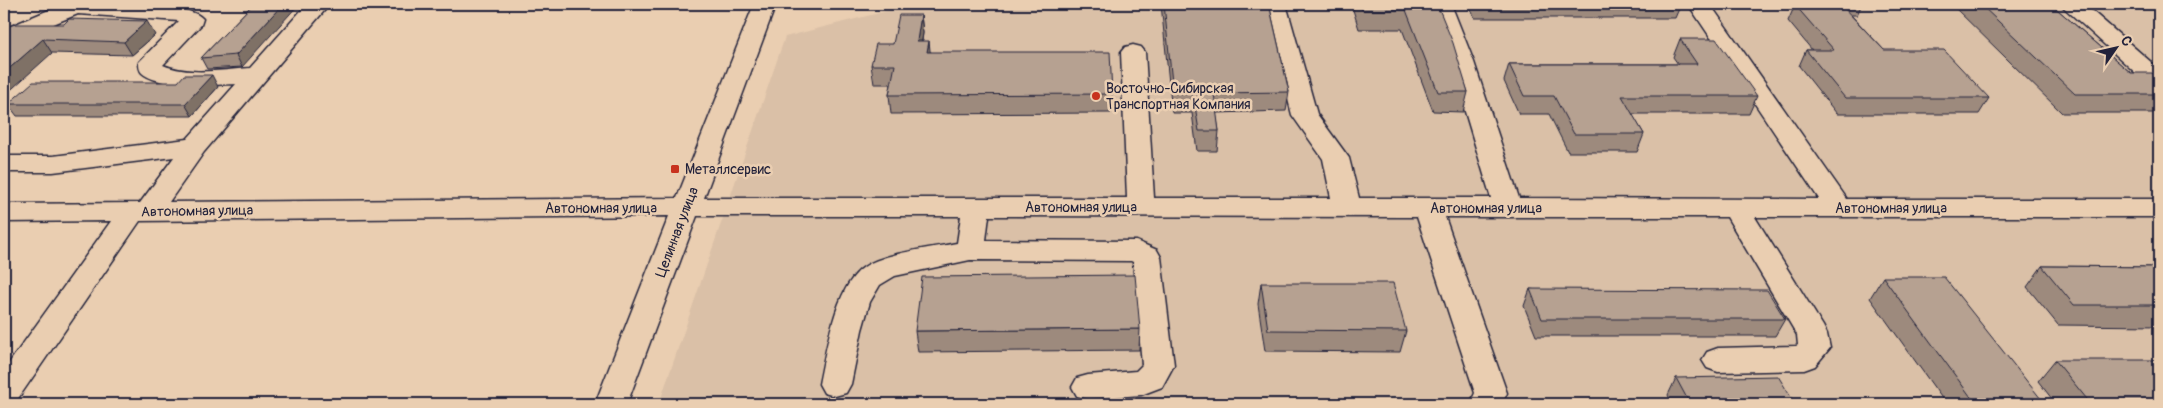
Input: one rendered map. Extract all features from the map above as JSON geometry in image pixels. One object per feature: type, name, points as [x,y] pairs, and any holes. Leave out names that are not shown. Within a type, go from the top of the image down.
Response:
[{"type":"street","points":[[4,394],[140,212],[319,4]]},
{"type":"street","name":"Целинная улица","points":[[611,404],[765,4]]},
{"type":"street","points":[[1275,4],[1305,115],[1336,158],[1347,208]]},
{"type":"street","points":[[1440,4],[1462,62],[1508,208]]},
{"type":"street","points":[[1699,4],[1839,208]]},
{"type":"street","points":[[2071,4],[2159,81]]},
{"type":"street","points":[[4,37],[80,6],[185,15],[192,19],[190,25],[151,62],[151,69],[158,73],[188,77],[256,75]]},
{"type":"street","points":[[1133,52],[1140,208]]},
{"type":"street","points":[[4,164],[53,164],[195,146]]},
{"type":"street","name":"Автономная улица","points":[[4,213],[687,207],[2159,208]]},
{"type":"street","points":[[970,250],[976,207]]},
{"type":"street","points":[[1428,208],[1491,393],[1486,404]]},
{"type":"street","points":[[1718,360],[1804,358],[1814,348],[1812,334],[1736,209]]},
{"type":"street","points":[[835,384],[852,309],[867,281],[876,272],[970,250],[1136,251],[1147,258],[1158,365],[1150,378],[1141,383],[1088,387]]},
{"type":"shaded area","points":[[914,4],[2159,4],[2159,404],[659,404],[785,37]]},
{"type":"building","points":[[253,4],[283,4],[236,55],[201,58]]},
{"type":"building","points":[[1164,4],[1269,4],[1289,92],[1214,93],[1219,131],[1199,131],[1193,93],[1173,93]]},
{"type":"building","points":[[1360,4],[1437,4],[1453,43],[1468,92],[1438,92],[1406,10],[1362,10]]},
{"type":"building","points":[[1840,4],[1884,50],[1944,50],[1989,98],[1845,98],[1806,50],[1834,50],[1795,5]]},
{"type":"building","points":[[1980,4],[2051,4],[2131,73],[2152,73],[2159,79],[2159,94],[2075,94]]},
{"type":"building","points":[[899,15],[921,15],[917,41],[929,41],[927,52],[1110,52],[1112,94],[889,95],[895,65],[871,65],[876,44],[893,44]]},
{"type":"building","points":[[69,19],[147,21],[124,42],[43,39],[4,73],[4,28],[15,24],[64,24]]},
{"type":"building","points":[[1680,39],[1716,39],[1757,96],[1622,96],[1644,134],[1574,134],[1554,96],[1524,96],[1509,64],[1697,64]]},
{"type":"building","points":[[184,75],[212,75],[185,104],[8,104],[33,82],[178,82]]},
{"type":"building","points":[[2042,266],[2159,267],[2159,305],[2074,305]]},
{"type":"building","points":[[1135,275],[1140,329],[915,331],[922,277]]},
{"type":"building","points":[[1883,277],[1944,277],[2045,404],[1976,404]]},
{"type":"building","points":[[1261,283],[1393,283],[1406,331],[1268,330]]},
{"type":"building","points":[[1530,289],[1767,290],[1785,319],[1542,319]]},
{"type":"building","points":[[2055,360],[2159,360],[2159,404],[2091,404]]},
{"type":"building","points":[[1778,376],[1795,404],[1690,404],[1676,378]]},
{"type":"place","name":"Восточно-Сибирская Транспортная Компания","points":[[1096,96]]},
{"type":"place","name":"Металлсервис","points":[[675,169]]}]
